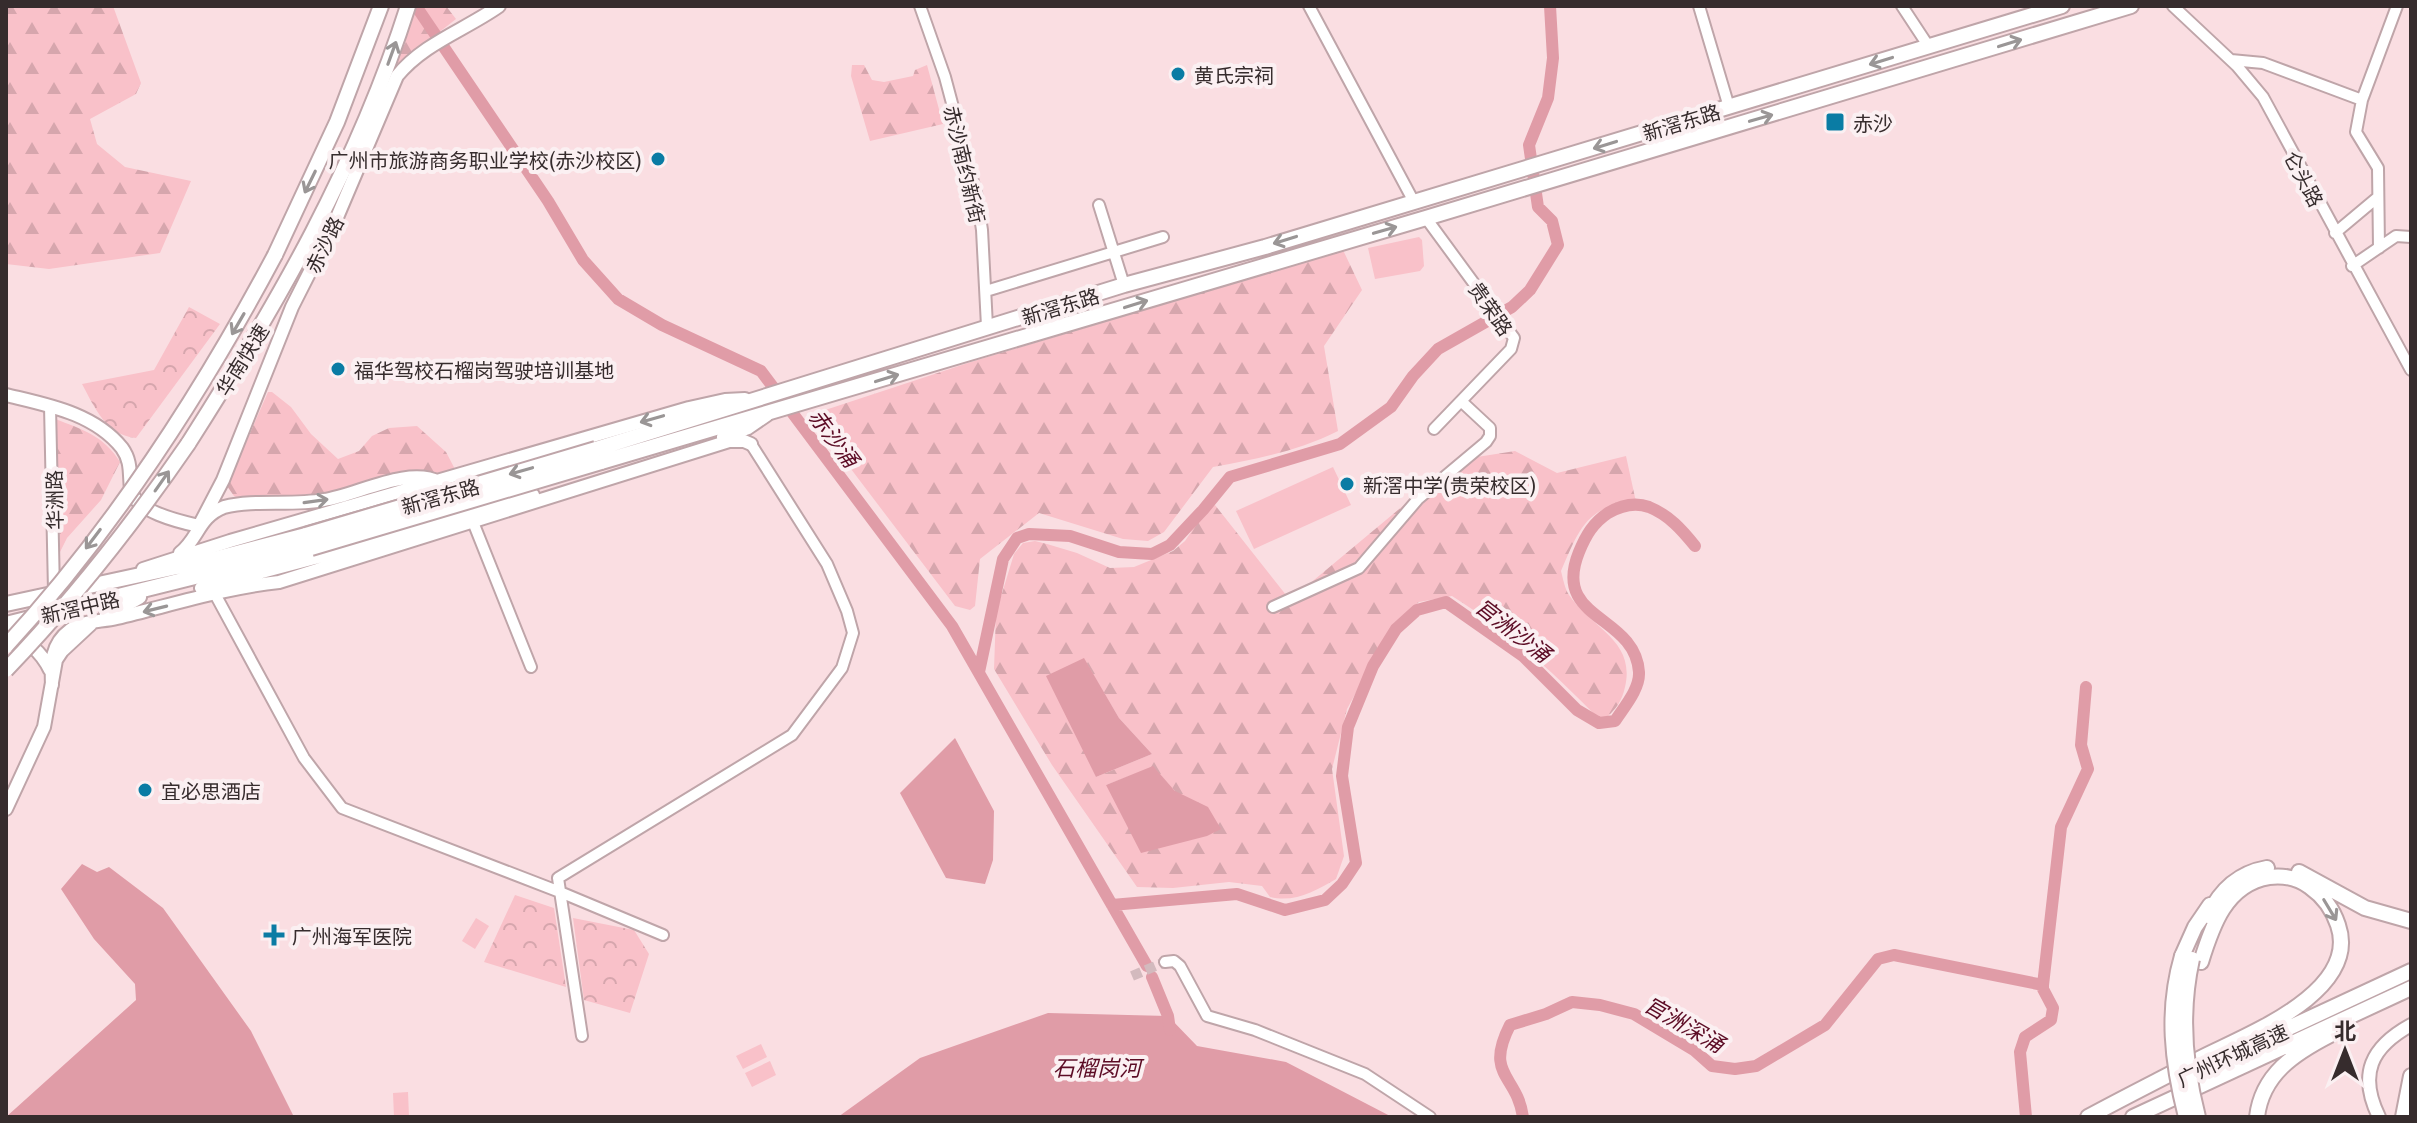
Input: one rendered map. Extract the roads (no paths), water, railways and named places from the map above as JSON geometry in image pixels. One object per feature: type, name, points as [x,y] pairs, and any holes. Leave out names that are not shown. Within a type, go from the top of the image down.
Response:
[{"type":"highway","points":[[351,87],[369,6]]},
{"type":"highway","name":"华南快速","points":[[6,646],[44,603],[148,466],[221,352],[275,255],[351,87],[381,6]]},
{"type":"highway","name":"新滘东路","points":[[598,456],[756,399],[987,326],[1509,174],[2062,6]]},
{"type":"highway","name":"新滘东路","points":[[155,589],[598,456],[768,414],[2131,6]]},
{"type":"highway","name":"华南快速","points":[[6,670],[114,545],[188,444],[251,343],[303,254],[371,107],[407,9]]},
{"type":"highway","name":"新滘东路","points":[[54,593],[309,541]]},
{"type":"highway","points":[[101,618],[155,589],[208,591]]},
{"type":"highway","name":"新滘中路","points":[[6,624],[155,589]]},
{"type":"highway","name":"新滘中路","points":[[6,604],[54,593]]},
{"type":"highway","points":[[2186,1117],[2171,1032],[2172,1000],[2192,959],[2205,922],[2223,890],[2248,873],[2283,867],[2304,874],[2378,913],[2411,921]]},
{"type":"highway","points":[[2088,1117],[2268,1024],[2307,998],[2327,980],[2338,962],[2339,928],[2323,898],[2305,884],[2279,876],[2242,888],[2225,905],[2192,959],[2185,1006],[2185,1036],[2189,1082],[2198,1117]]},
{"type":"highway","points":[[2192,959],[2194,1042],[2208,1117]]},
{"type":"highway","name":"广州环城高速","points":[[2097,1117],[2411,971]]},
{"type":"highway","name":"广州环城高速","points":[[2133,1117],[2411,988]]},
{"type":"highway","points":[[2249,1117],[2258,1087],[2271,1072],[2294,1056],[2411,994]]},
{"type":"highway","points":[[2257,1117],[2269,1080],[2294,1056]]},
{"type":"highway","points":[[2403,1117],[2411,1076]]},
{"type":"main road","points":[[469,22],[486,6]]},
{"type":"main road","name":"赤沙路","points":[[199,526],[223,480],[292,307],[335,222],[397,76],[411,61],[434,45],[499,6]]},
{"type":"main road","points":[[6,395],[78,415],[114,440],[128,459],[132,494],[139,502],[156,513],[199,526]]},
{"type":"main road","points":[[110,582],[230,541],[689,408],[725,400],[756,399]]},
{"type":"main road","points":[[6,809],[44,727],[53,671],[62,651],[101,618],[208,591],[432,525],[470,518],[485,509],[748,428],[768,414]]},
{"type":"main road","points":[[748,428],[751,444]]},
{"type":"main road","points":[[208,591],[290,579],[470,518],[729,441],[751,444]]},
{"type":"main road","points":[[468,473],[459,484],[458,495],[469,506],[485,509]]},
{"type":"main road","points":[[171,559],[191,544],[199,526],[217,510],[238,504],[277,505],[325,500],[414,477],[439,482],[470,518]]},
{"type":"main road","points":[[223,480],[225,494],[238,504]]},
{"type":"main road","points":[[412,489],[428,489],[438,494],[442,506],[432,525]]},
{"type":"main road","points":[[199,526],[203,538],[208,541],[230,541]]},
{"type":"main road","points":[[6,632],[22,637],[45,660],[52,685]]},
{"type":"main road","points":[[2379,1117],[2369,1092],[2372,1063],[2389,1039],[2411,1025]]},
{"type":"street","name":"赤沙南约新街","points":[[920,6],[945,77],[977,197],[982,230],[987,326]]},
{"type":"street","points":[[1309,6],[1414,202]]},
{"type":"street","points":[[1699,6],[1729,107]]},
{"type":"street","points":[[1902,6],[1929,47]]},
{"type":"street","name":"仑头路","points":[[2173,6],[2231,60],[2263,97],[2352,266],[2411,369]]},
{"type":"street","points":[[2379,248],[2378,168],[2356,132],[2362,100],[2397,6]]},
{"type":"street","points":[[2231,60],[2263,63],[2362,100]]},
{"type":"street","points":[[2335,233],[2378,197]]},
{"type":"street","points":[[1099,205],[1124,285]]},
{"type":"street","name":"贵荣路","points":[[1426,218],[1512,332],[1514,341],[1511,349],[1434,429]]},
{"type":"street","points":[[2352,266],[2396,236],[2411,237]]},
{"type":"street","points":[[986,291],[1163,237]]},
{"type":"street","points":[[1273,607],[1359,568],[1418,499],[1486,442],[1490,428],[1461,401]]},
{"type":"street","name":"华洲路","points":[[50,406],[54,593]]},
{"type":"street","points":[[582,1036],[558,878],[792,735],[842,668],[853,633],[827,564],[751,444]]},
{"type":"street","points":[[470,518],[531,667]]},
{"type":"street","points":[[208,591],[304,758],[342,808],[663,935]]},
{"type":"street","points":[[1165,962],[1174,961],[1180,966],[1204,1014],[1210,1018],[1255,1030],[1365,1074],[1430,1117]]},
{"type":"water","points":[[1084,658],[1119,718],[1152,754],[1096,777],[1046,676]]},
{"type":"water","points":[[955,738],[994,811],[993,860],[985,884],[946,878],[900,793]]},
{"type":"water","points":[[1153,766],[1175,791],[1208,807],[1221,829],[1207,836],[1141,853],[1106,785]]},
{"type":"water","points":[[82,864],[97,872],[109,867],[163,908],[251,1031],[294,1117],[6,1117],[136,1000],[135,984],[94,939],[61,889]]},
{"type":"water","name":"石榴岗河","points":[[1048,1013],[1168,1016],[1197,1046],[1286,1062],[1392,1117],[838,1117],[920,1058]]},
{"type":"waterway","name":"赤沙涌","points":[[416,6],[548,201],[583,260],[618,299],[662,325],[761,371],[952,626],[1147,966]]},
{"type":"waterway","points":[[979,672],[1003,559],[1017,538],[1029,534],[1070,536],[1119,552],[1152,554],[1170,545],[1230,477],[1340,444],[1391,407],[1413,376],[1438,349],[1512,307],[1530,290],[1558,245],[1552,221],[1538,207],[1529,145],[1548,98],[1553,58],[1550,6]]},
{"type":"waterway","name":"官洲沙涌","points":[[1112,905],[1237,894],[1285,910],[1325,900],[1342,884],[1356,863],[1342,776],[1348,727],[1373,666],[1396,629],[1417,610],[1446,602],[1523,656],[1577,710],[1599,723],[1615,721],[1634,691],[1639,672],[1634,653],[1624,638],[1585,605],[1576,592],[1573,575],[1579,552],[1594,525],[1608,513],[1633,505],[1656,510],[1695,546]]},
{"type":"waterway","points":[[2026,1117],[2020,1052],[2025,1037],[2051,1020],[2053,1008],[2043,985],[2061,827],[2088,769],[2081,745],[2086,687]]},
{"type":"waterway","name":"官洲深涌","points":[[1523,1117],[1520,1103],[1501,1065],[1500,1055],[1510,1025],[1572,1002],[1634,1014],[1694,1050],[1712,1066],[1735,1069],[1756,1066],[1825,1025],[1878,959],[1894,955],[2043,985]]},
{"type":"waterway","name":"赤沙涌","points":[[1152,977],[1168,1016],[1170,1030]]},
{"type":"tunnel","points":[[1132,976],[1165,962]]},
{"type":"place","name":"黄氏宗祠","points":[[1178,74]]},
{"type":"place","name":"赤沙","points":[[1835,122]]},
{"type":"place","name":"广州市旅游商务职业学校(赤沙校区)","points":[[658,159]]},
{"type":"place","name":"福华驾校石榴岗驾驶培训基地","points":[[338,369]]},
{"type":"place","name":"新滘中学(贵荣校区)","points":[[1347,484]]},
{"type":"place","name":"宜必思酒店","points":[[145,790]]},
{"type":"place","name":"广州海军医院","points":[[274,935]]}]
